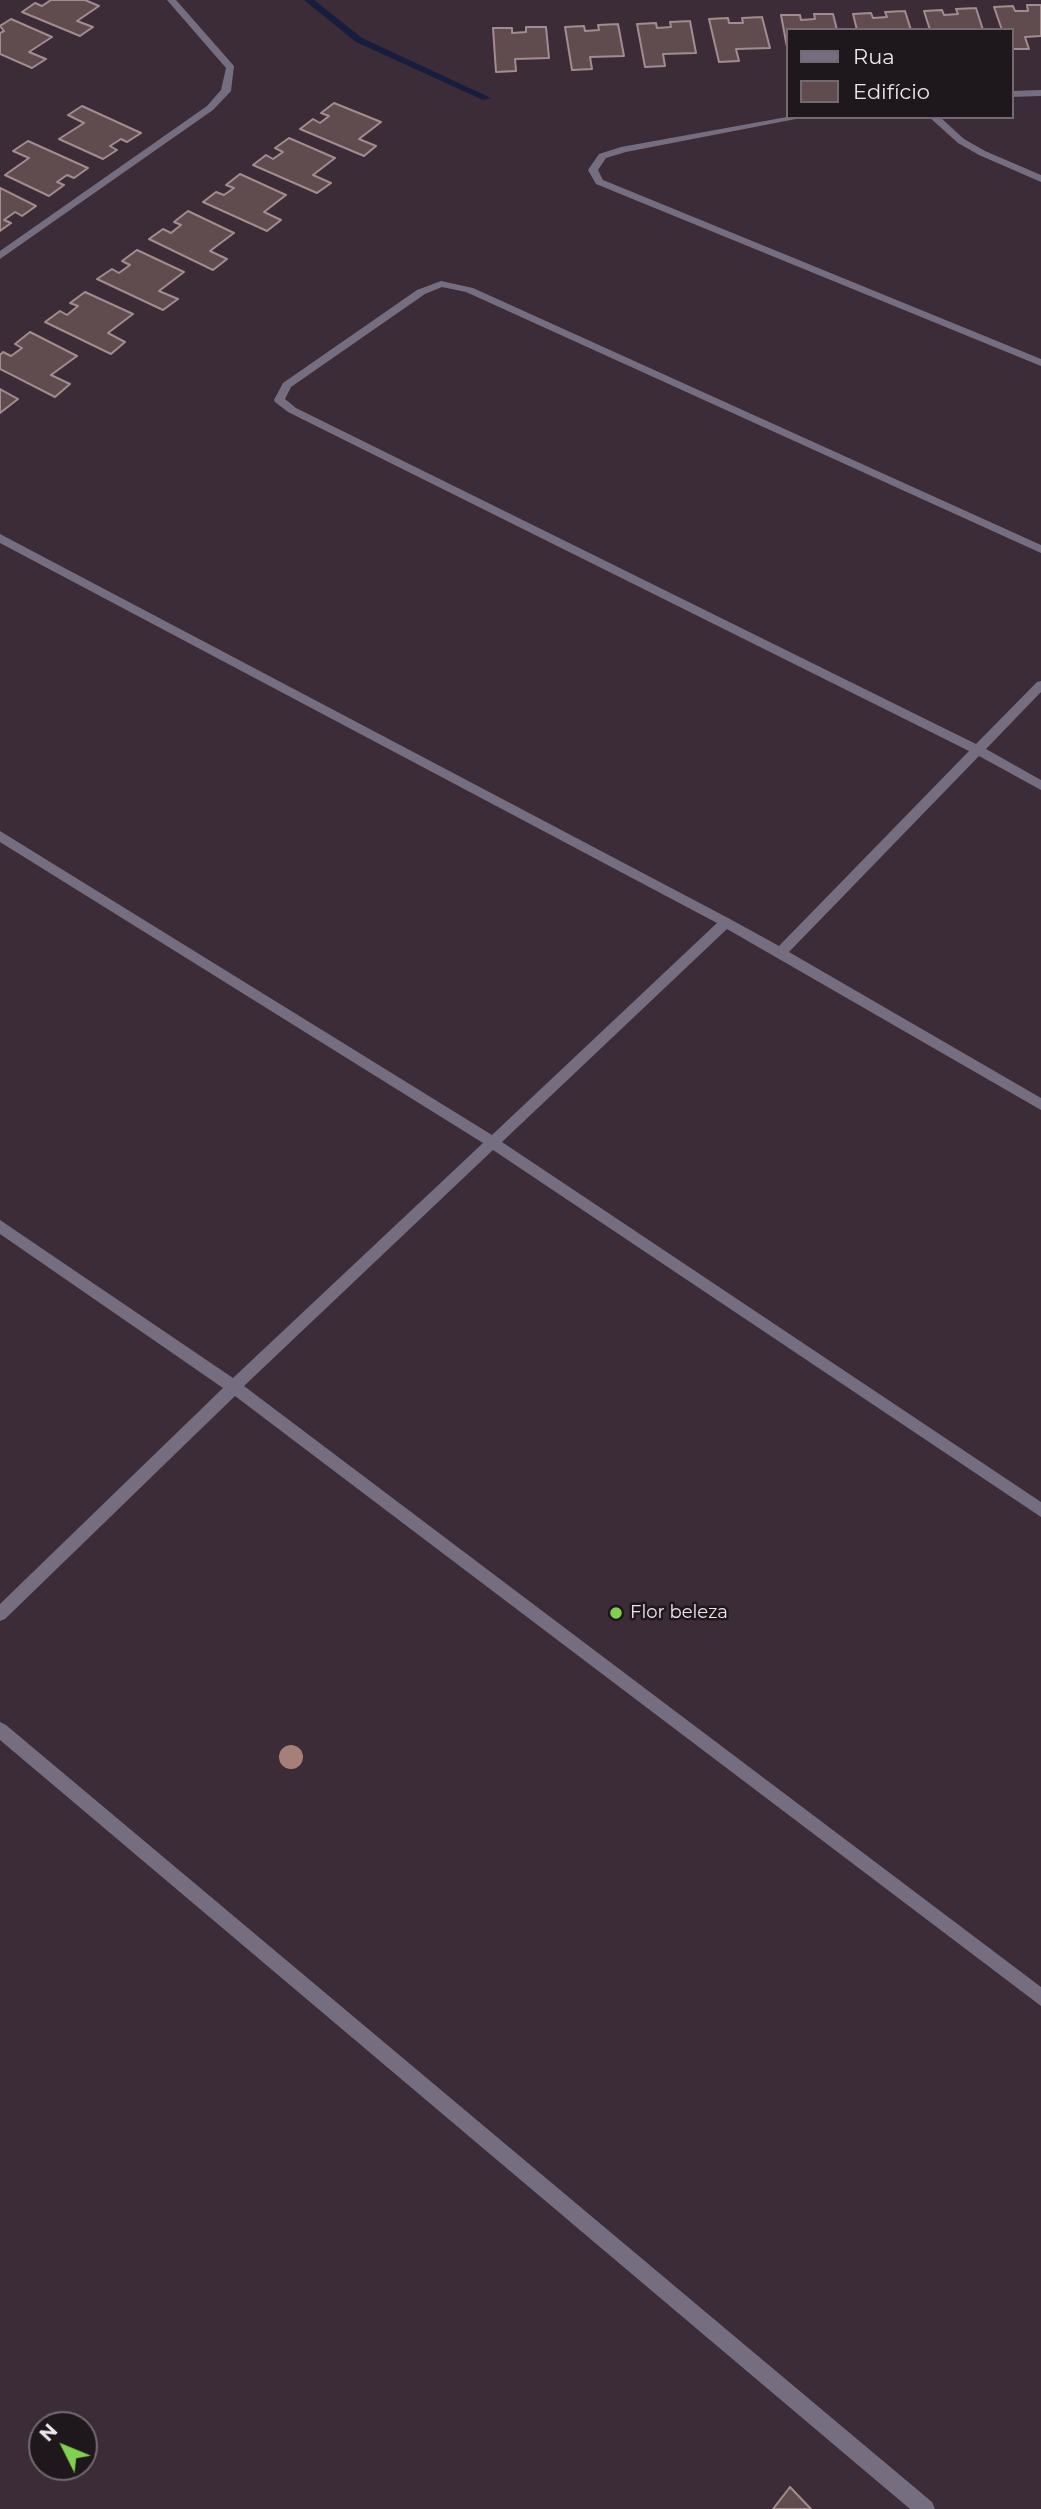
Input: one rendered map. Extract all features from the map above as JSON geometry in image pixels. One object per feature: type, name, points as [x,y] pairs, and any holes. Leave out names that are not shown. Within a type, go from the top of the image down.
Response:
[{"type":"street","points":[[0,256],[210,108],[226,91],[231,68],[172,0]]},
{"type":"street","points":[[1013,94],[1041,93]]},
{"type":"street","points":[[790,119],[624,149],[602,156],[593,170],[599,182],[1041,363]]},
{"type":"street","points":[[935,119],[961,141],[982,153],[1041,179]]},
{"type":"street","points":[[1041,549],[469,290],[441,284],[421,292],[287,385],[279,400],[292,410],[977,750],[1041,786]]},
{"type":"street","points":[[0,538],[726,922],[1041,1105]]},
{"type":"street","points":[[781,952],[1041,685]]},
{"type":"street","points":[[0,836],[493,1143],[1041,1510]]},
{"type":"street","points":[[0,1614],[234,1387],[726,922]]},
{"type":"street","points":[[0,1226],[234,1387],[1041,1998]]},
{"type":"street","points":[[0,1730],[925,2509]]},
{"type":"building","points":[[51,0],[85,0],[99,6],[77,21],[93,27],[80,36],[22,12],[35,3],[42,6]]},
{"type":"building","points":[[1027,5],[1041,5],[1041,36],[1025,37],[1029,49],[1013,49],[1013,28],[1001,28],[994,7],[1013,6],[1015,11],[1028,11]]},
{"type":"building","points":[[976,8],[982,28],[929,28],[924,11],[942,10],[944,15],[958,14],[956,9]]},
{"type":"building","points":[[905,11],[910,28],[856,28],[853,14],[871,13],[873,18],[887,17],[885,12]]},
{"type":"building","points":[[814,14],[833,14],[836,28],[786,28],[786,42],[781,15],[800,15],[801,20],[815,19]]},
{"type":"building","points":[[762,17],[770,48],[736,49],[739,61],[719,62],[709,19],[728,18],[729,23],[743,23],[742,18]]},
{"type":"building","points":[[11,19],[52,37],[29,52],[46,59],[32,68],[0,54],[0,33],[4,31],[0,26]]},
{"type":"building","points":[[690,21],[696,53],[663,54],[665,66],[645,67],[637,24],[656,23],[657,28],[671,27],[670,22]]},
{"type":"building","points":[[618,24],[624,56],[590,57],[592,69],[572,70],[565,27],[584,26],[585,31],[599,30],[598,25]]},
{"type":"building","points":[[526,27],[546,27],[549,58],[515,59],[516,71],[496,72],[493,28],[512,28],[512,33],[526,32]]},
{"type":"building","points":[[334,103],[381,122],[359,139],[376,146],[364,156],[300,129],[313,119],[320,123],[329,116],[321,113]]},
{"type":"building","points":[[82,106],[141,133],[127,142],[121,139],[110,146],[117,150],[103,159],[59,139],[84,123],[68,115]]},
{"type":"building","points":[[289,138],[335,158],[313,175],[331,183],[317,193],[253,165],[266,155],[273,159],[283,152],[275,148]]},
{"type":"building","points":[[28,141],[88,168],[74,178],[67,175],[57,182],[64,185],[49,196],[5,175],[29,158],[13,151]]},
{"type":"building","points":[[240,174],[286,195],[264,212],[281,220],[267,231],[203,202],[216,192],[224,195],[234,188],[226,185]]},
{"type":"building","points":[[0,188],[36,206],[22,216],[15,212],[4,220],[11,223],[0,231]]},
{"type":"building","points":[[188,211],[234,233],[210,251],[227,259],[213,270],[149,239],[163,229],[171,233],[181,225],[174,222]]},
{"type":"building","points":[[137,250],[184,272],[159,291],[178,299],[163,310],[97,279],[112,269],[119,273],[130,265],[122,261]]},
{"type":"building","points":[[85,292],[133,314],[108,333],[125,342],[111,354],[45,322],[60,311],[67,315],[78,306],[70,303]]},
{"type":"building","points":[[30,332],[77,356],[51,375],[70,384],[55,397],[0,369],[0,355],[3,352],[11,356],[22,348],[15,344]]},
{"type":"building","points":[[0,389],[18,399],[0,413]]},
{"type":"building","points":[[790,2487],[811,2509],[773,2509]]},
{"type":"waterway","points":[[308,0],[359,40],[486,98]]},
{"type":"place","name":"Flor beleza","points":[[616,1613]]}]
